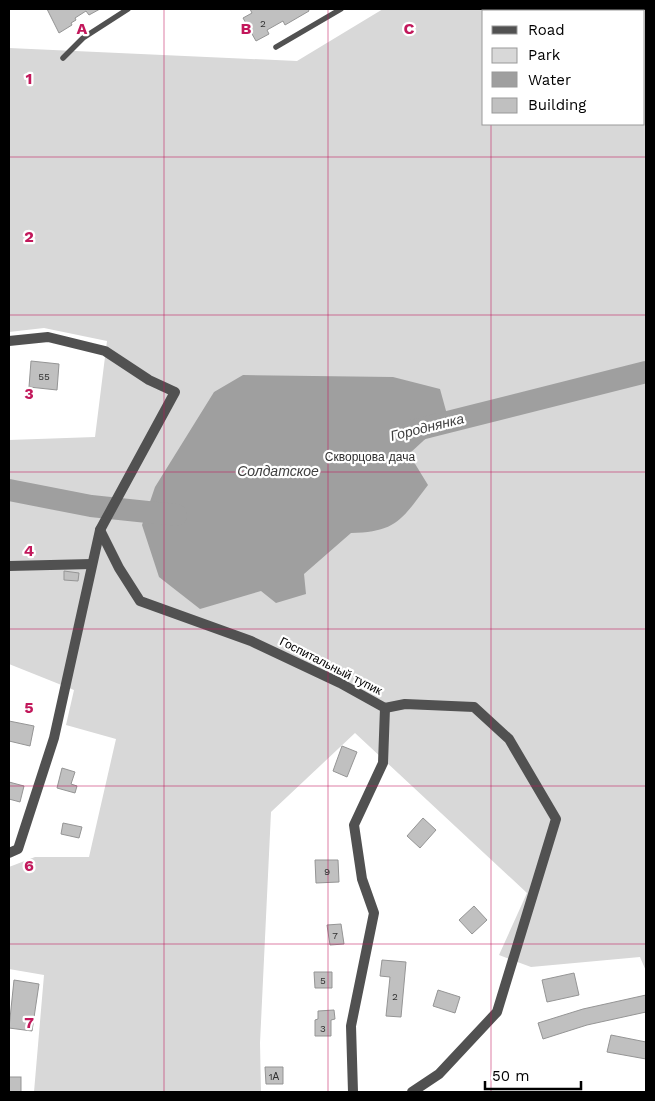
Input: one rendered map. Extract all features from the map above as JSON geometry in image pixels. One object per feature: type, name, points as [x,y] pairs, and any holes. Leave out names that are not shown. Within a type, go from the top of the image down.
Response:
[{"type":"street","points":[[9,341],[48,337],[105,351],[149,380],[176,392],[100,530],[54,738],[18,849],[9,853]]},
{"type":"street","name":"Госпитальный тупик","points":[[100,530],[119,568],[140,601],[251,641],[340,683],[385,708],[383,763],[354,825],[362,879],[374,913],[352,1026],[353,1092]]},
{"type":"street","points":[[9,566],[92,564]]},
{"type":"street","points":[[385,708],[405,704],[474,707],[509,740],[556,819],[497,1012],[439,1074],[412,1092]]},
{"type":"lane","points":[[63,58],[83,38],[128,9]]},
{"type":"lane","points":[[276,48],[341,9]]},
{"type":"green space","name":"Скворцова дача","points":[[383,9],[646,9],[646,971],[640,957],[531,967],[499,955],[527,893],[355,733],[271,812],[260,1043],[261,1092],[34,1092],[44,975],[9,969],[9,867],[35,857],[89,857],[116,739],[66,725],[74,690],[9,664],[9,440],[95,437],[107,341],[44,328],[9,332],[9,48],[297,61]]},
{"type":"water","name":"Солдатское","points":[[243,375],[393,377],[440,389],[448,418],[409,454],[428,485],[411,507],[389,526],[379,530],[351,533],[304,574],[306,594],[276,603],[261,591],[200,609],[159,577],[142,525],[155,487],[214,392]]},
{"type":"building","points":[[47,9],[100,9],[89,15],[86,11],[75,18],[76,20],[71,23],[72,25],[59,33]]},
{"type":"building","points":[[250,9],[308,9],[309,11],[285,25],[283,21],[267,30],[269,34],[256,41],[243,18],[252,13]]},
{"type":"building","points":[[31,361],[59,364],[57,390],[29,387]]},
{"type":"building","points":[[64,571],[79,573],[78,581],[64,580]]},
{"type":"building","points":[[9,721],[34,726],[30,746],[9,741]]},
{"type":"building","points":[[342,746],[357,752],[347,777],[333,771]]},
{"type":"building","points":[[62,768],[75,772],[71,784],[77,786],[75,793],[57,788]]},
{"type":"building","points":[[9,782],[24,786],[20,802],[9,799]]},
{"type":"building","points":[[423,818],[436,830],[420,848],[407,836]]},
{"type":"building","points":[[63,823],[82,827],[79,838],[61,834]]},
{"type":"building","points":[[315,860],[338,860],[339,882],[316,883]]},
{"type":"building","points":[[474,906],[487,920],[472,934],[459,920]]},
{"type":"building","points":[[341,924],[344,944],[330,945],[327,925]]},
{"type":"building","points":[[382,960],[406,962],[401,1017],[386,1016],[390,977],[380,976]]},
{"type":"building","points":[[314,972],[332,972],[332,988],[315,988]]},
{"type":"building","points":[[574,973],[579,995],[547,1002],[542,980]]},
{"type":"building","points":[[14,980],[39,984],[32,1031],[9,1028]]},
{"type":"building","points":[[438,990],[460,997],[455,1013],[433,1006]]},
{"type":"building","points":[[646,995],[646,1012],[587,1025],[543,1039],[538,1023],[583,1009]]},
{"type":"building","points":[[334,1010],[335,1019],[331,1020],[331,1036],[315,1036],[315,1020],[318,1019],[318,1011]]},
{"type":"building","points":[[611,1035],[646,1042],[646,1059],[607,1052]]},
{"type":"building","points":[[265,1067],[283,1067],[283,1084],[266,1084]]},
{"type":"building","points":[[9,1077],[21,1077],[21,1092],[9,1092]]},
{"type":"waterway","name":"Городнянка","points":[[412,431],[646,372]]},
{"type":"waterway","name":"Городнянка","points":[[9,490],[91,506],[176,515]]}]
